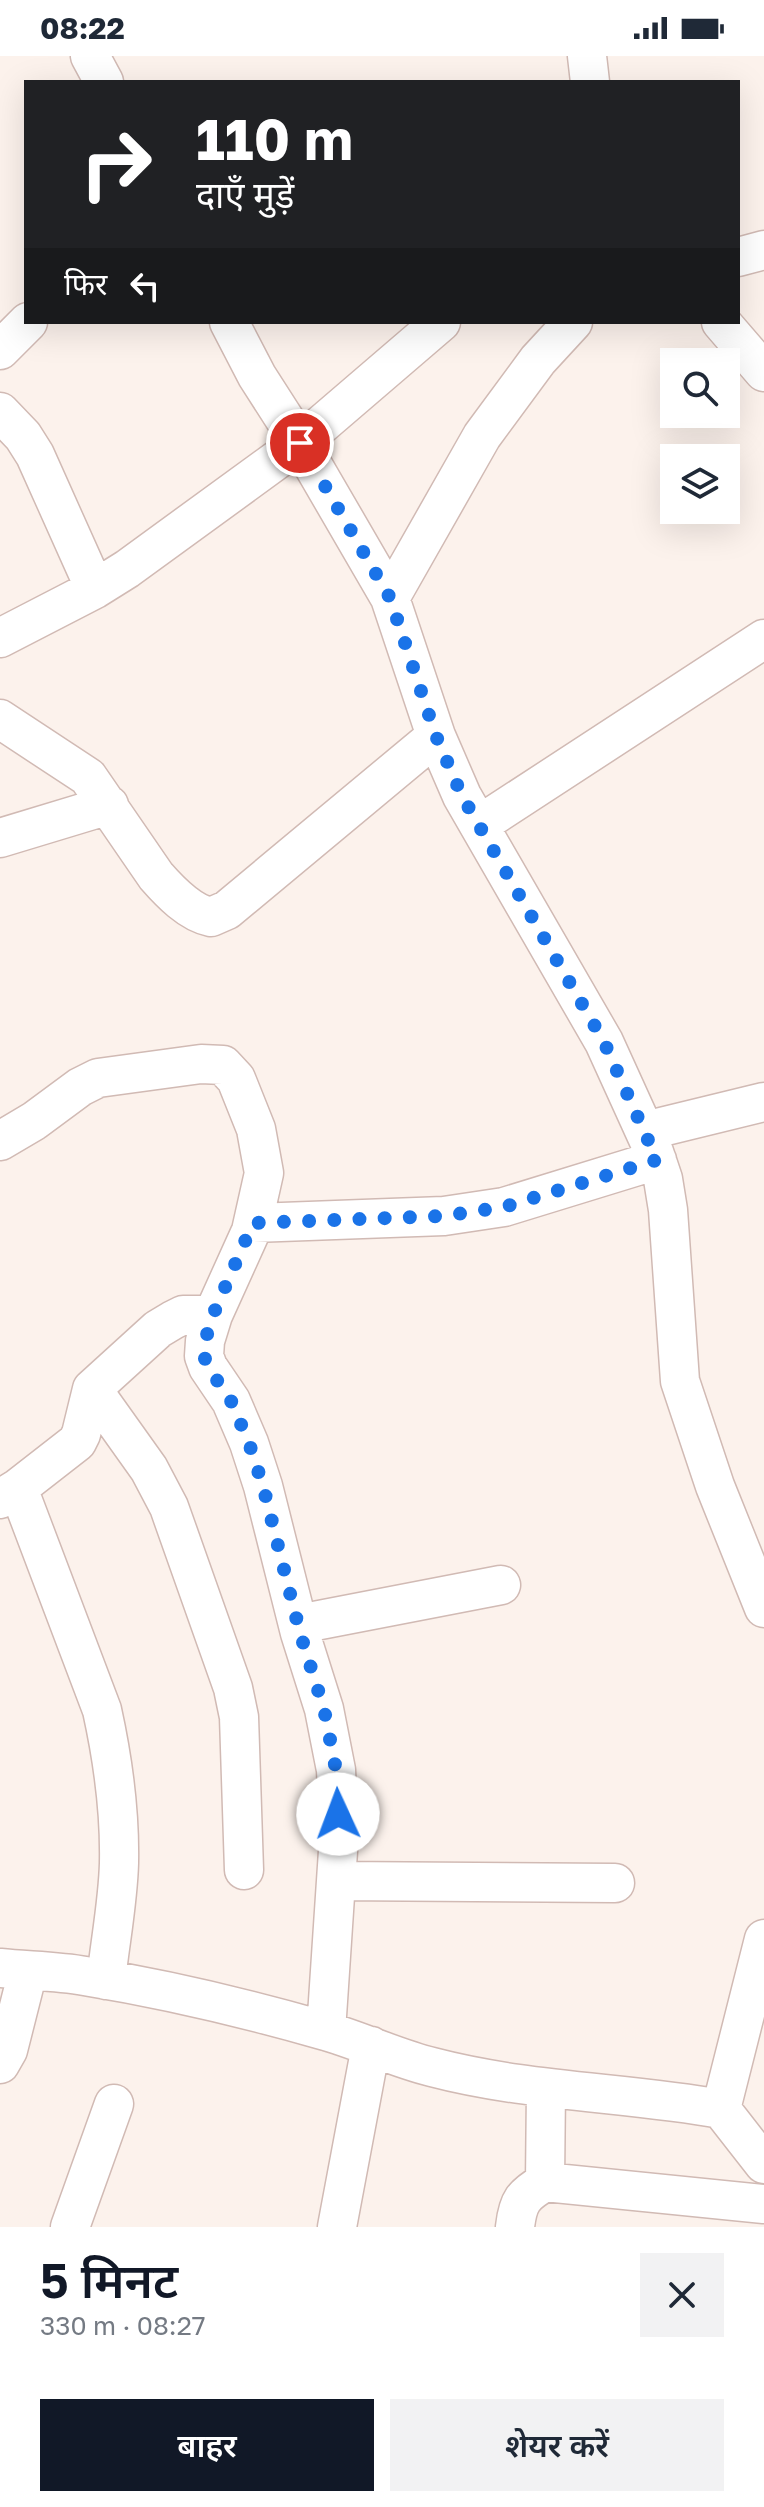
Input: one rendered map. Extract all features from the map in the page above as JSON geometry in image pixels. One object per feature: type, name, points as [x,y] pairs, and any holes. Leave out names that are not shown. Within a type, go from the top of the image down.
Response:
[{"type":"street","points":[[90,56],[103,80]]},
{"type":"street","points":[[587,56],[590,80]]},
{"type":"street","points":[[740,256],[764,250]]},
{"type":"street","points":[[0,350],[26,324]]},
{"type":"street","points":[[230,324],[257,376],[300,443],[390,598],[436,736],[462,796],[604,1042],[651,1145],[663,1179],[668,1210],[680,1381],[715,1486],[764,1608]]},
{"type":"street","points":[[0,638],[127,569],[300,443],[439,324]]},
{"type":"street","points":[[390,598],[482,436],[538,360],[571,324]]},
{"type":"street","points":[[723,324],[764,372]]},
{"type":"street","points":[[0,412],[23,436],[35,455],[95,589]]},
{"type":"street","points":[[479,825],[764,639]]},
{"type":"street","points":[[0,719],[88,777],[140,855],[169,890],[196,911],[211,917],[227,910],[436,736]]},
{"type":"street","points":[[0,838],[109,805]]},
{"type":"street","points":[[0,1141],[98,1078],[201,1064],[223,1065],[236,1079],[256,1129],[264,1173],[253,1223],[213,1315],[204,1356],[231,1401],[263,1486],[324,1709],[336,1770],[339,1836],[326,2031]]},
{"type":"street","points":[[253,1223],[444,1216],[504,1207],[651,1145],[764,1102]]},
{"type":"street","points":[[106,1980],[119,1866],[110,1747],[102,1710],[9,1494],[77,1442],[92,1389],[158,1329],[183,1315],[213,1315]]},
{"type":"street","points":[[92,1389],[149,1469],[169,1507],[233,1688],[239,1717],[244,1870]]},
{"type":"street","points":[[299,1624],[501,1585]]},
{"type":"street","points":[[337,1881],[615,1883]]},
{"type":"street","points":[[721,2109],[764,1939]]},
{"type":"street","points":[[0,2064],[8,2050],[14,1970],[106,1980],[326,2031],[430,2067],[546,2088],[664,2099],[721,2109],[764,2164]]},
{"type":"street","points":[[337,2227],[371,2046]]},
{"type":"street","points":[[545,2182],[546,2088]]},
{"type":"street","points":[[70,2227],[114,2104]]},
{"type":"street","points":[[515,2227],[517,2213],[526,2193],[545,2182],[764,2204]]},
{"type":"route","points":[[300,443],[390,598],[436,736],[462,796],[604,1042],[657,1160],[504,1207],[444,1216],[253,1223],[213,1315],[204,1356],[231,1401],[263,1486],[300,1633],[324,1709],[336,1770],[338,1814]]}]
